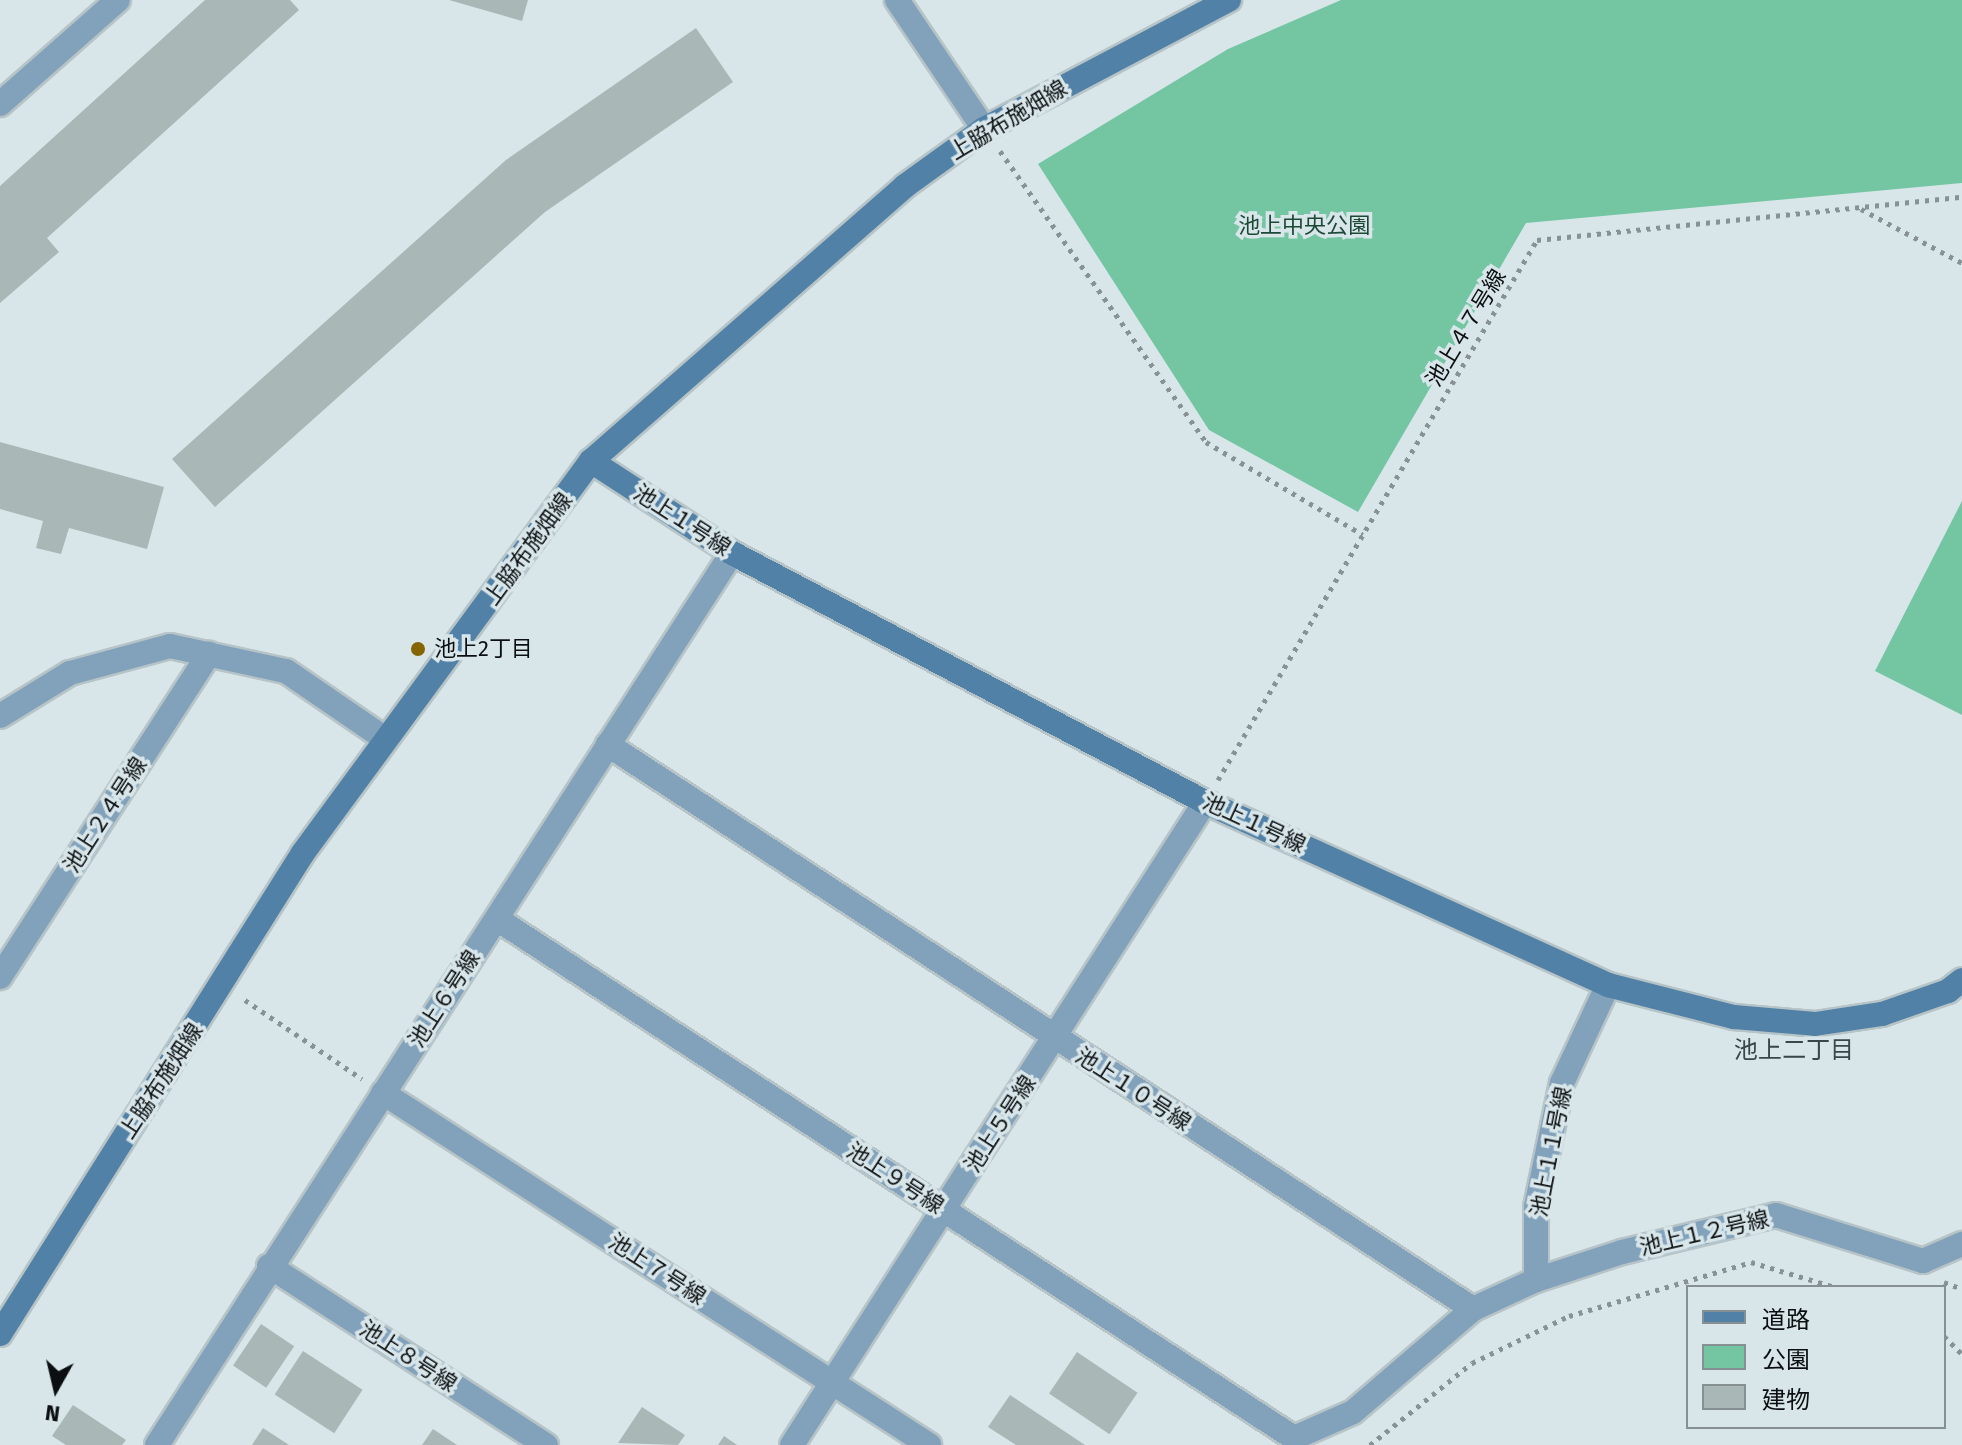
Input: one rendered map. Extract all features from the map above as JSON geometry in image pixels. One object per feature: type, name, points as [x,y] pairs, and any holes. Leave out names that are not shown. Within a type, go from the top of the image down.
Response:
[{"type":"street","points":[[0,104],[118,0]]},
{"type":"street","points":[[897,0],[984,129]]},
{"type":"street","name":"上脇布施畑線","points":[[0,1334],[223,985],[303,853],[384,738],[467,635],[591,461],[905,186],[984,129],[1229,0]]},
{"type":"street","name":"池上１号線","points":[[591,461],[732,553],[1205,802],[1608,985],[1670,1005],[1815,1024],[1882,1014],[1957,992]]},
{"type":"street","name":"池上６号線","points":[[157,1445],[269,1266],[732,553]]},
{"type":"street","points":[[3,706],[84,669],[170,646],[286,671],[384,738]]},
{"type":"street","name":"池上２４号線","points":[[0,977],[209,654]]},
{"type":"street","name":"池上１０号線","points":[[608,745],[1473,1309]]},
{"type":"street","name":"池上５号線","points":[[792,1445],[1056,1039],[1205,802]]},
{"type":"street","name":"池上９号線","points":[[497,919],[1294,1438],[1353,1412],[1473,1309]]},
{"type":"street","name":"池上１１号線","points":[[1536,1280],[1536,1207],[1562,1083],[1608,985]]},
{"type":"street","name":"池上７号線","points":[[383,1093],[929,1445]]},
{"type":"street","name":"池上１２号線","points":[[1473,1309],[1536,1280],[1622,1252],[1776,1215],[1923,1261],[1962,1244]]},
{"type":"street","name":"池上８号線","points":[[269,1266],[546,1445]]},
{"type":"path","points":[[984,129],[1206,442],[1363,535]]},
{"type":"path","name":"池上４７号線","points":[[1205,802],[1537,240],[1962,197]]},
{"type":"path","points":[[1858,208],[1962,263]]},
{"type":"path","points":[[223,985],[383,1093]]},
{"type":"path","points":[[1370,1445],[1472,1363],[1569,1316],[1751,1262],[1828,1285]]},
{"type":"path","points":[[1946,1338],[1962,1354]]},
{"type":"green space","name":"池上中央公園","points":[[1341,0],[1962,0],[1962,183],[1526,223],[1358,512],[1209,430],[1038,164],[1228,49]]},
{"type":"green space","points":[[1962,501],[1962,715],[1875,671]]},
{"type":"building","points":[[205,0],[290,0],[299,10],[47,238],[59,252],[0,303],[0,186]]},
{"type":"building","points":[[449,0],[528,0],[522,21]]},
{"type":"building","points":[[696,28],[733,82],[545,212],[215,507],[172,459],[506,160]]},
{"type":"building","points":[[0,442],[164,487],[147,549],[69,528],[61,554],[36,548],[43,521],[0,509]]},
{"type":"building","points":[[261,1324],[294,1346],[266,1388],[233,1365]]},
{"type":"building","points":[[303,1351],[363,1390],[334,1433],[275,1395]]},
{"type":"building","points":[[1077,1352],[1138,1393],[1110,1434],[1049,1393]]},
{"type":"building","points":[[1010,1395],[1085,1445],[1016,1445],[988,1427]]},
{"type":"building","points":[[73,1405],[126,1440],[122,1445],[66,1445],[52,1436]]},
{"type":"building","points":[[642,1407],[685,1435],[678,1445],[618,1443]]},
{"type":"building","points":[[263,1428],[289,1445],[252,1445]]},
{"type":"building","points":[[433,1429],[457,1445],[422,1445]]},
{"type":"building","points":[[724,1436],[737,1445],[718,1445]]},
{"type":"place","name":"池上2丁目","points":[[418,649]]},
{"type":"district","name":"池上二丁目","points":[[1794,1051]]}]
